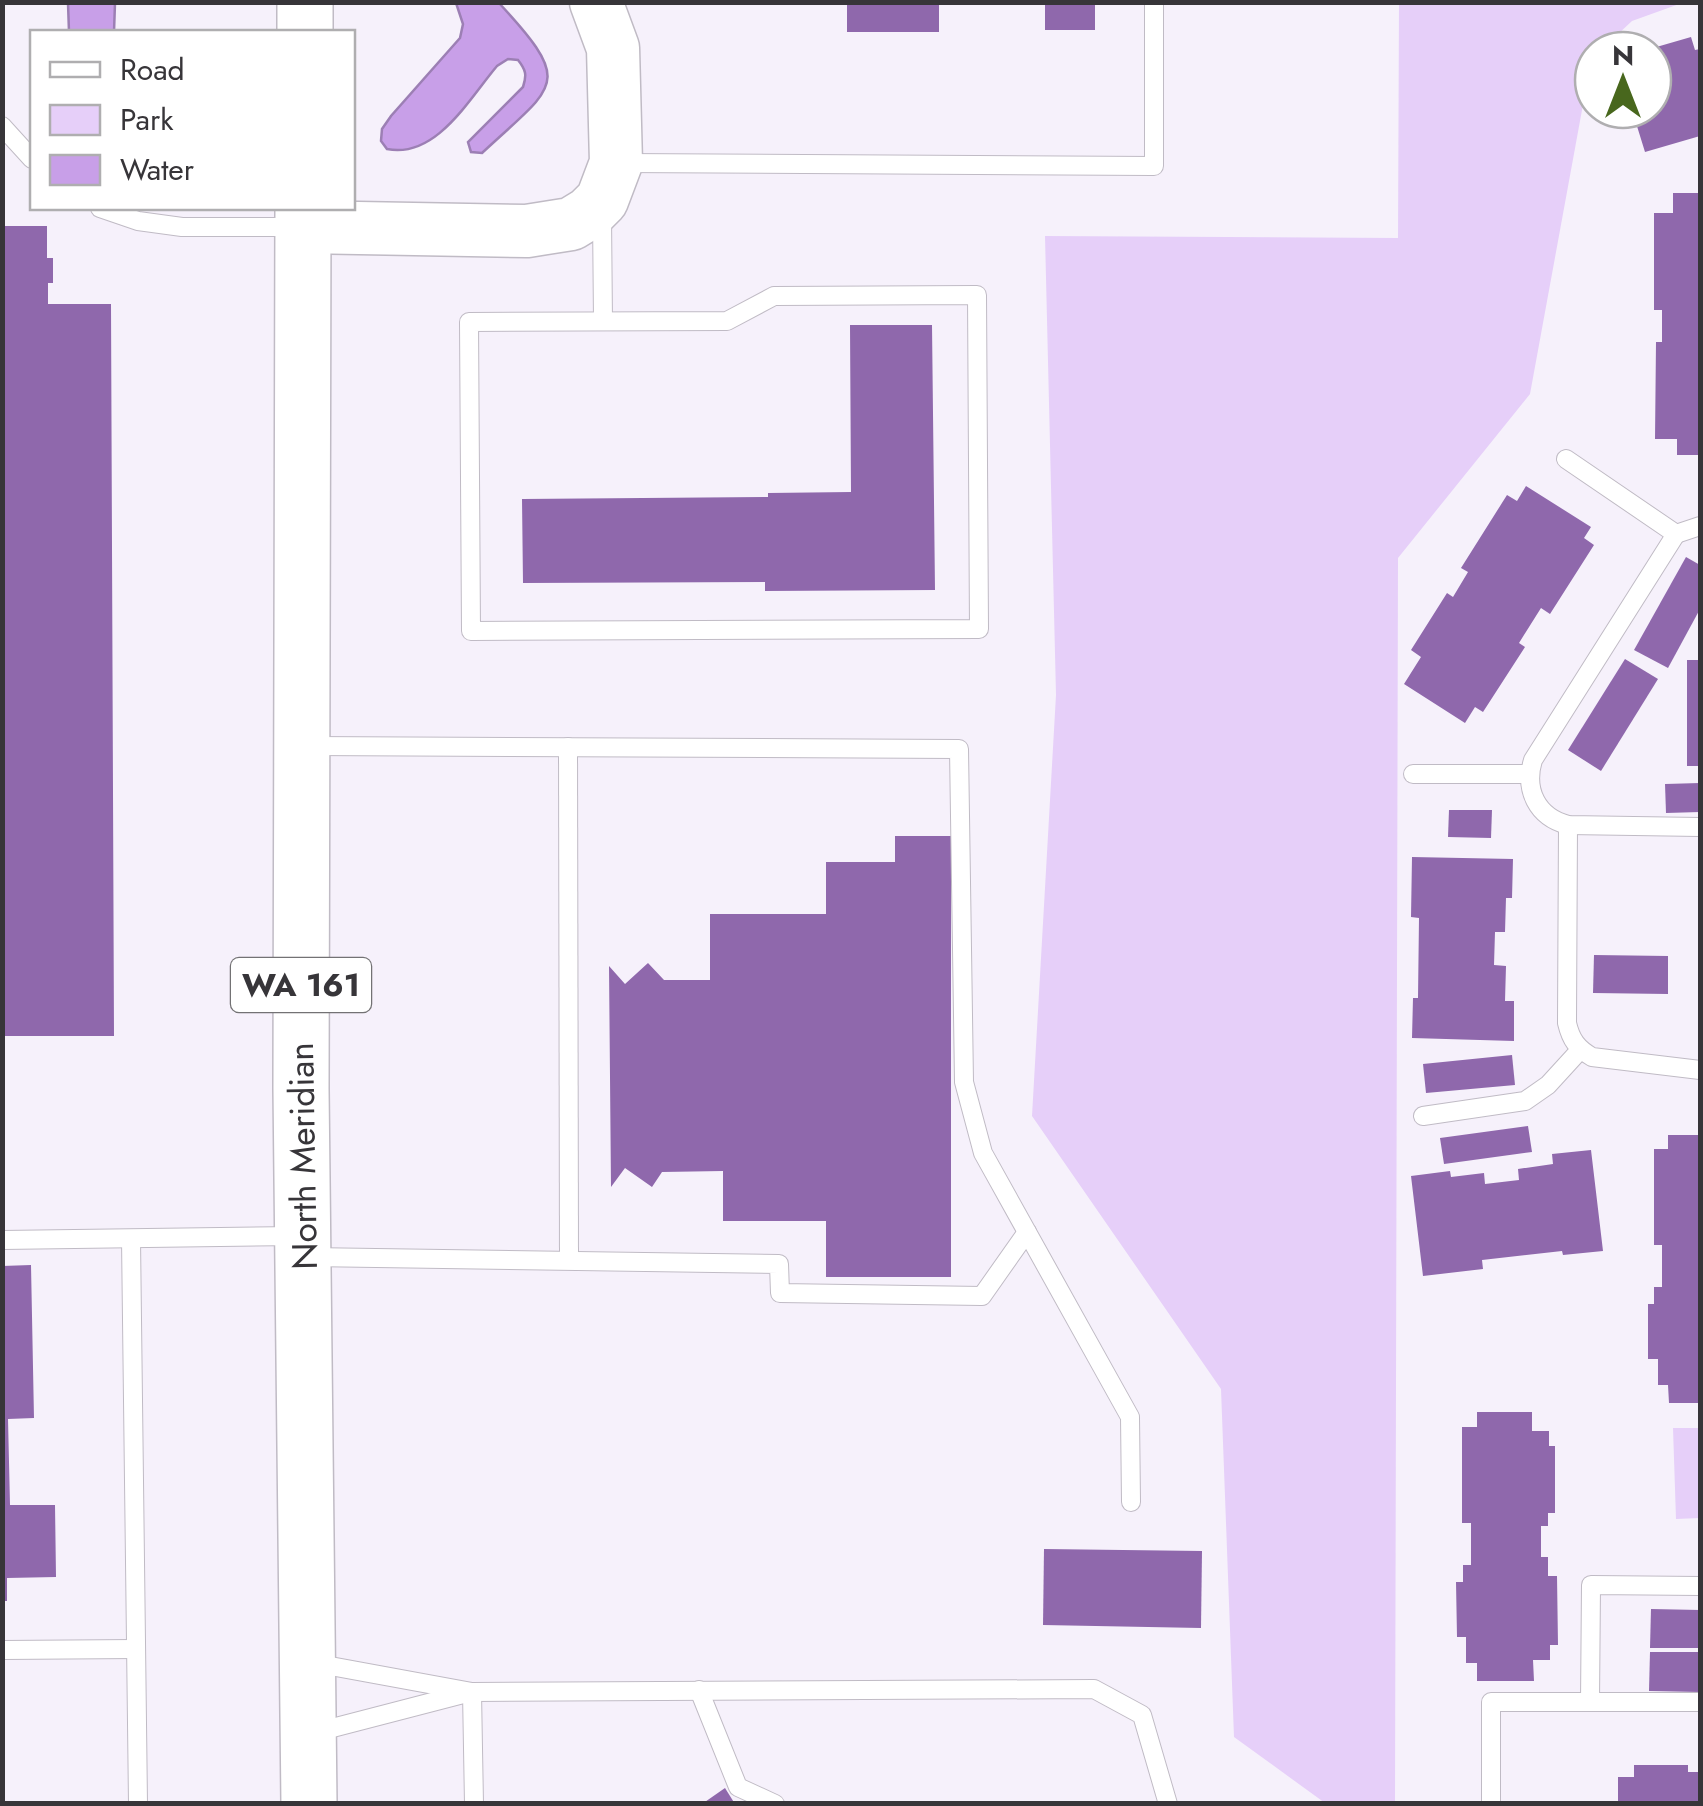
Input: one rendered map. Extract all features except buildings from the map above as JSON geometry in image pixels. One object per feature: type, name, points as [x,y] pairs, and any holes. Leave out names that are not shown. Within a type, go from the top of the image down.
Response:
[{"type":"main road","points":[[305,2],[305,30]]},
{"type":"main road","name":"North Meridian","points":[[303,217],[303,1246],[310,1662],[306,1776]]},
{"type":"street","points":[[303,217],[527,231],[570,224],[609,182],[612,48],[596,2]]},
{"type":"lane","points":[[603,321],[609,182],[1154,166],[1154,2]]},
{"type":"lane","points":[[2,126],[30,157]]},
{"type":"lane","points":[[105,210],[138,222],[182,227],[303,217]]},
{"type":"lane","points":[[978,295],[979,629],[471,631],[469,322],[603,321],[727,320],[774,296],[978,295]]},
{"type":"lane","points":[[1566,459],[1676,534]]},
{"type":"lane","points":[[1700,526],[1676,534],[1533,760],[1528,774],[1532,794],[1543,813],[1568,825],[1700,827]]},
{"type":"lane","points":[[302,746],[959,749],[964,1082],[982,1153],[1130,1416],[1131,1502]]},
{"type":"lane","points":[[568,748],[570,1259]]},
{"type":"lane","points":[[1413,774],[1528,774]]},
{"type":"lane","points":[[1568,825],[1570,1037],[1580,1050],[1592,1056],[1700,1070]]},
{"type":"lane","points":[[1423,1116],[1525,1101],[1548,1085],[1580,1050]]},
{"type":"lane","points":[[2,1240],[131,1239],[570,1259],[779,1264],[780,1293],[982,1296],[1026,1232]]},
{"type":"lane","points":[[131,1239],[138,1804]]},
{"type":"lane","points":[[1590,1702],[1591,1585],[1700,1586]]},
{"type":"lane","points":[[2,1650],[136,1650]]},
{"type":"lane","points":[[310,1662],[472,1692],[1094,1689],[1142,1715],[1168,1804]]},
{"type":"lane","points":[[699,1690],[738,1787],[775,1804]]},
{"type":"lane","points":[[306,1776],[472,1692]]},
{"type":"lane","points":[[472,1692],[474,1804]]},
{"type":"lane","points":[[1491,1804],[1490,1702],[1700,1702]]},
{"type":"green space","points":[[1399,3],[1682,3],[1632,21],[1622,30],[1573,30],[1573,130],[1578,130],[1530,394],[1398,558],[1395,1803],[1325,1803],[1234,1737],[1221,1389],[1032,1116],[1056,695],[1045,236],[1398,238]]},
{"type":"green space","points":[[1673,1428],[1700,1428],[1700,1518],[1676,1519]]},
{"type":"water","points":[[68,3],[115,3],[114,30],[69,30]]},
{"type":"water","points":[[456,3],[499,3],[539,51],[547,68],[547,83],[527,112],[482,153],[471,152],[468,142],[523,87],[525,73],[518,60],[508,59],[497,66],[436,136],[405,150],[387,149],[381,141],[382,129],[460,38],[463,24]]}]
